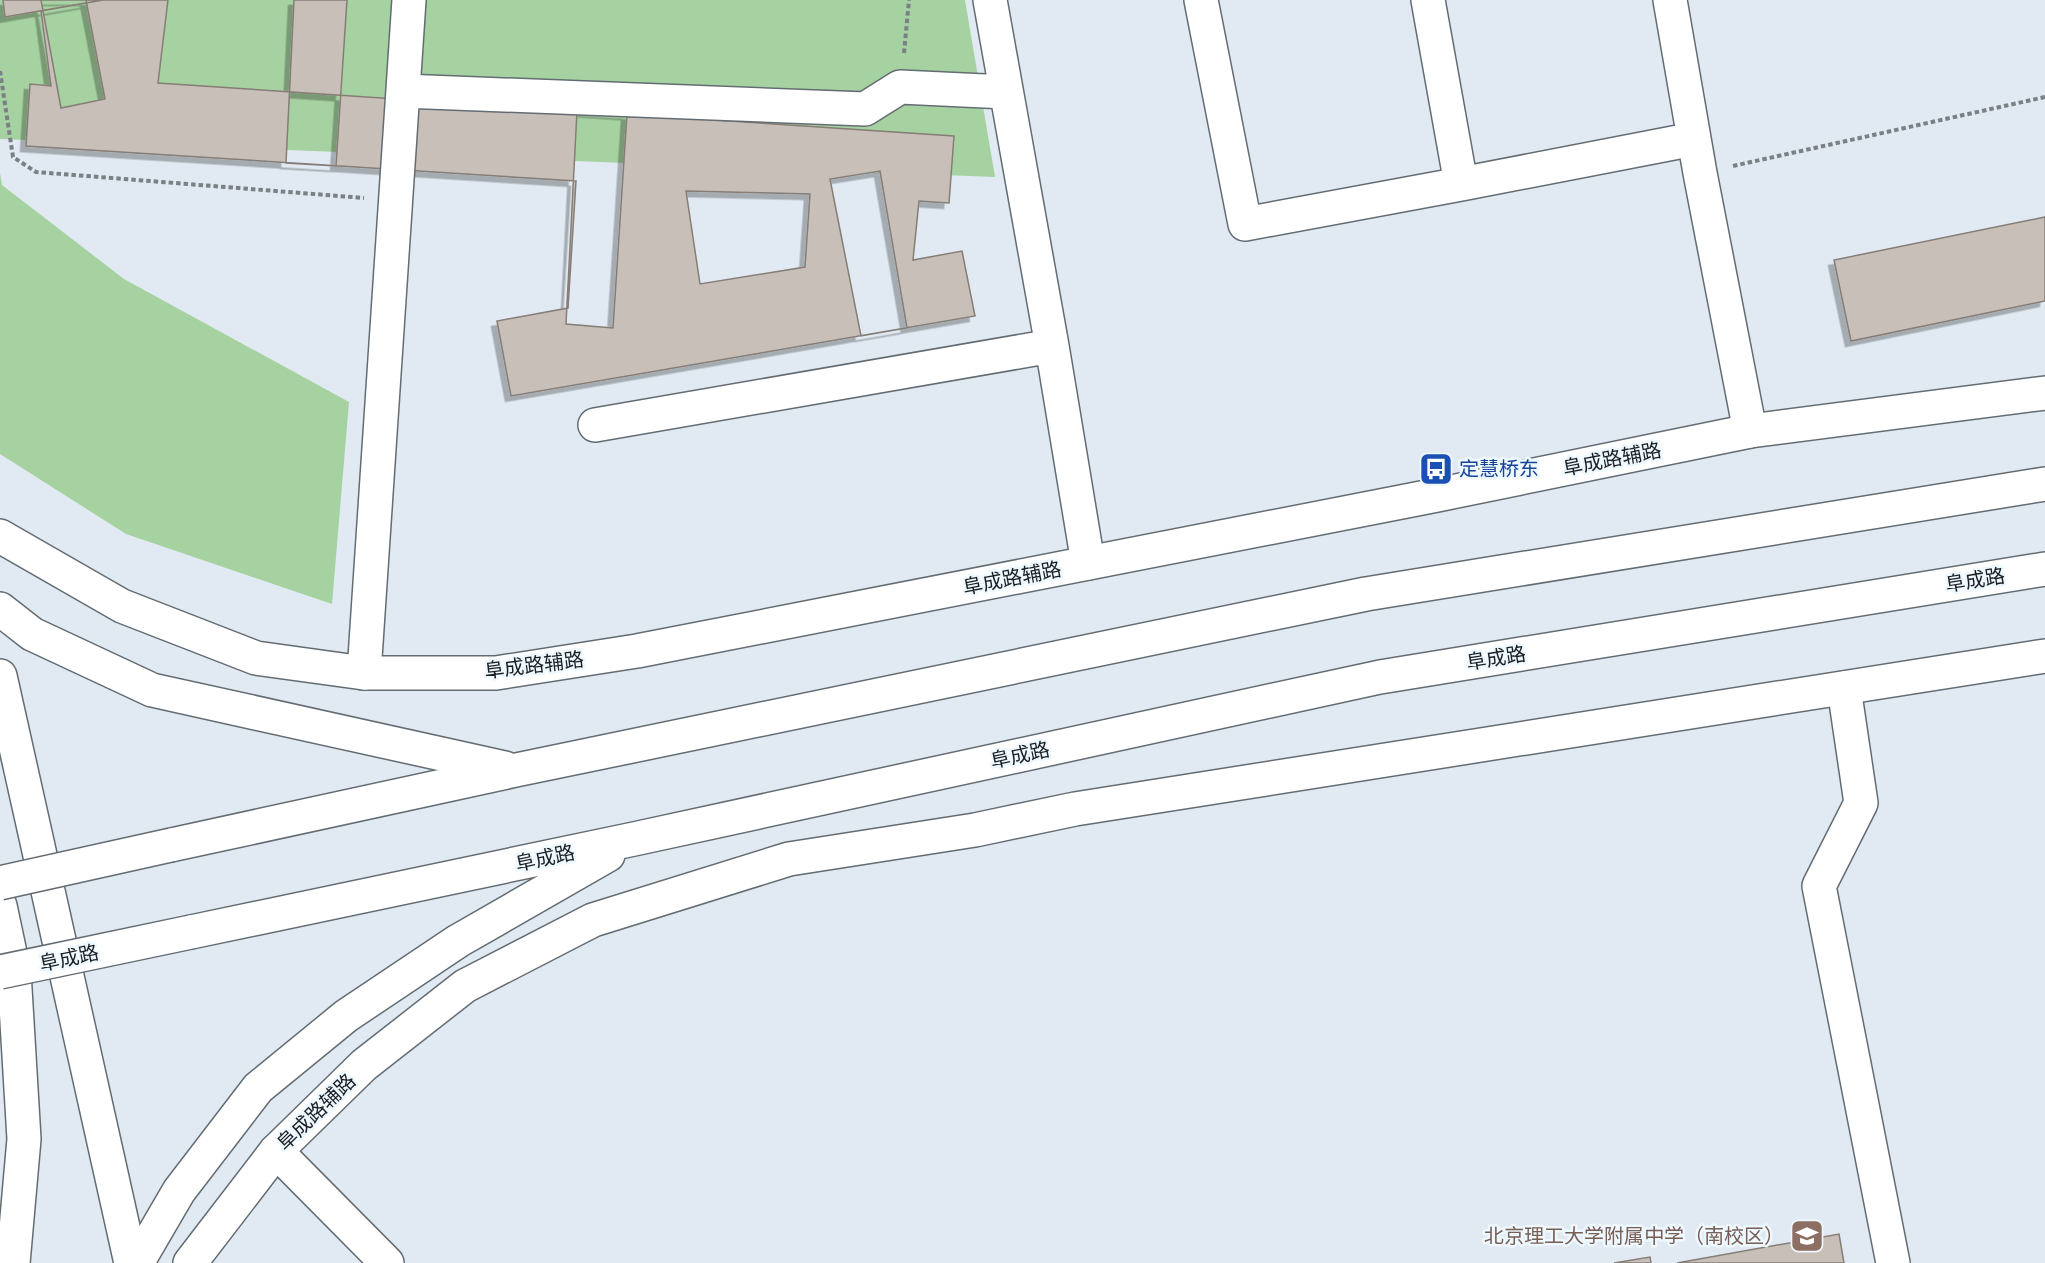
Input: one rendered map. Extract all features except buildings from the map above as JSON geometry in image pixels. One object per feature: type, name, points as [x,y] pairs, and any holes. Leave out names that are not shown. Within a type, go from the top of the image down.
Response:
[{"type":"main road","points":[[364,673],[409,0]]},
{"type":"main road","points":[[990,0],[1088,563]]},
{"type":"main road","points":[[1201,0],[1245,224],[1694,139]]},
{"type":"main road","points":[[1428,0],[1461,184]]},
{"type":"main road","points":[[1670,0],[1700,173],[1750,431]]},
{"type":"main road","points":[[403,91],[865,109],[900,87],[1006,92]]},
{"type":"main road","points":[[596,425],[1052,346]]},
{"type":"main road","name":"阜成路辅路","points":[[0,536],[122,606],[256,658],[364,673],[496,673],[637,651],[1437,495],[1750,431],[2045,393]]},
{"type":"main road","points":[[0,883],[516,770],[1366,594],[2045,484]]},
{"type":"main road","name":"阜成路","points":[[0,972],[634,839],[1380,677],[2045,569]]},
{"type":"main road","points":[[0,609],[32,634],[152,690],[516,770]]},
{"type":"main road","name":"阜成路辅路","points":[[189,1263],[276,1151],[364,1065],[465,986],[593,920],[789,859],[975,830],[1086,807],[2045,656]]},
{"type":"main road","points":[[0,676],[131,1263]]},
{"type":"main road","points":[[1844,688],[1861,803],[1818,886],[1893,1263]]},
{"type":"main road","points":[[137,1263],[179,1191],[258,1088],[346,1016],[458,941],[634,839]]},
{"type":"main road","points":[[0,906],[14,972],[24,1139],[13,1263]]},
{"type":"main road","points":[[276,1151],[387,1263]]},
{"type":"path","points":[[900,87],[909,0]]},
{"type":"path","points":[[0,71],[13,157],[36,172],[396,200]]},
{"type":"path","points":[[1700,173],[2045,97]]},
{"type":"green space","points":[[0,0],[965,0],[995,177],[0,139]]},
{"type":"green space","points":[[0,173],[2,185],[124,279],[349,402],[332,604],[126,534],[0,454]]},
{"type":"place","name":"定慧桥东","points":[[1436,469]]},
{"type":"place","name":"北京理工大学附属中学（南校区）","points":[[1807,1236]]}]
